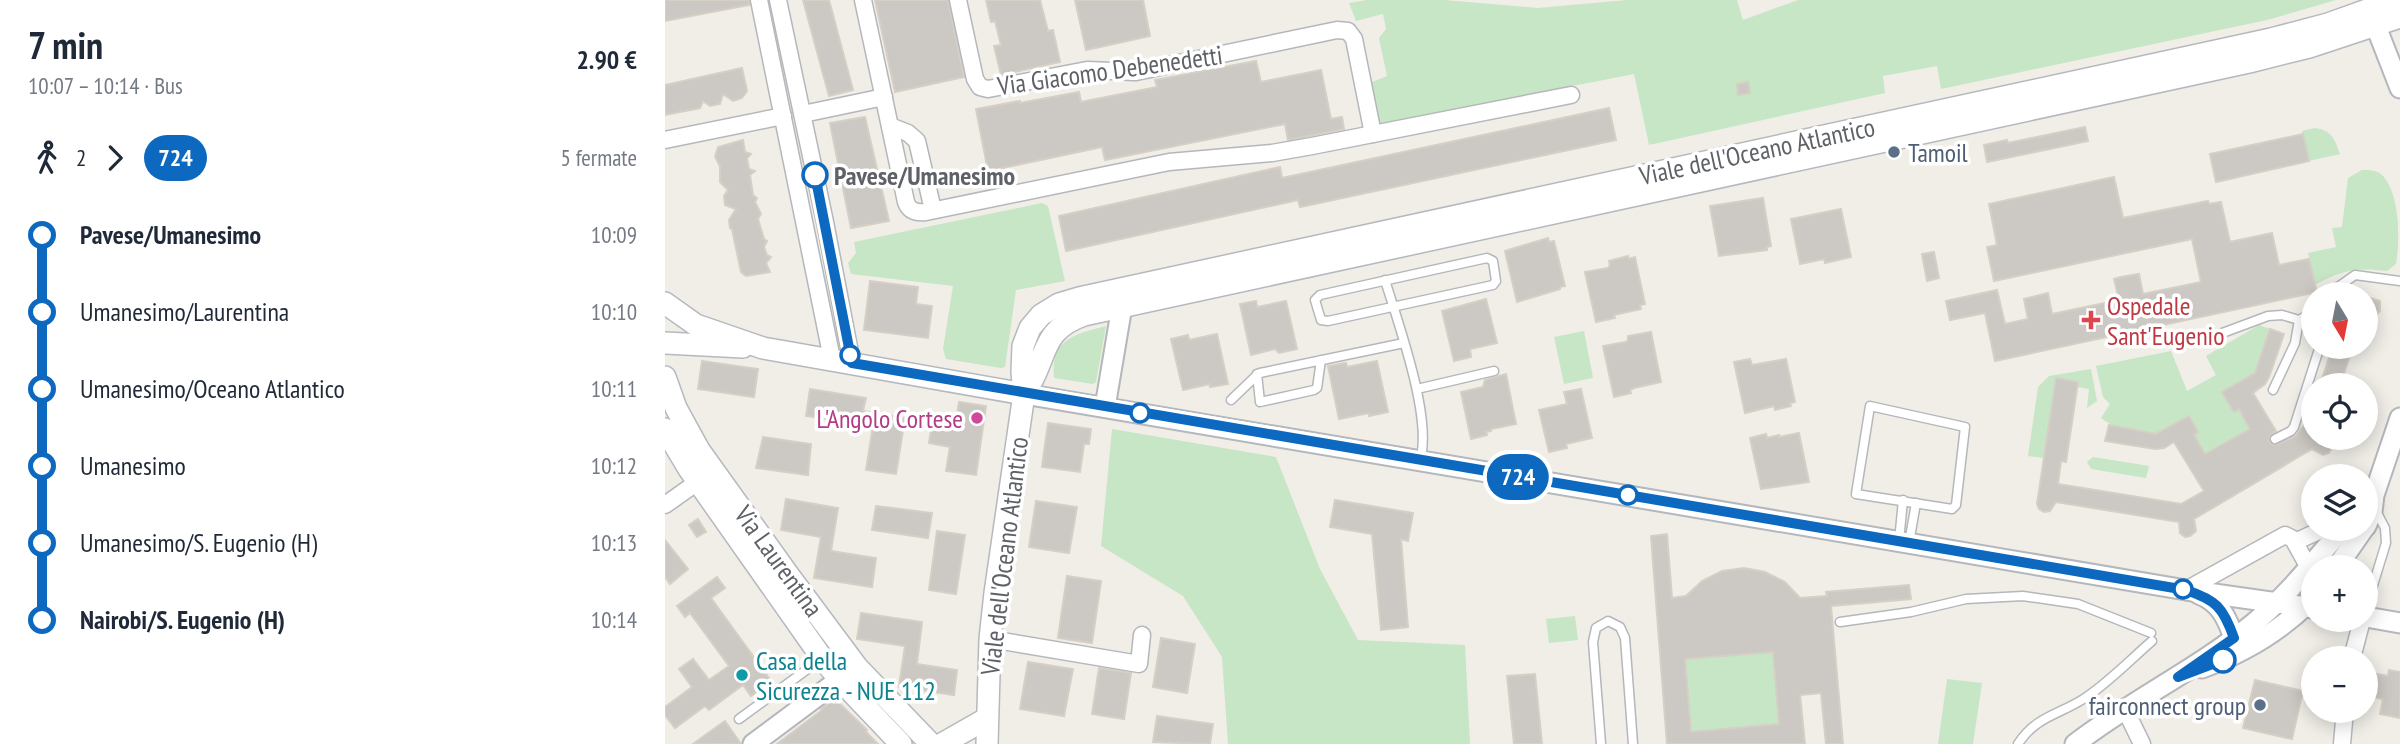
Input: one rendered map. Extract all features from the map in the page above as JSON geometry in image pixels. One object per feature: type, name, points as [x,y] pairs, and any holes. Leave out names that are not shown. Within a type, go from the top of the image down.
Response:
[{"type":"main road","name":"Viale dell'Oceano Atlantico","points":[[986,744],[990,639],[1024,394],[1036,374],[1049,340],[1061,326],[1119,298],[2249,62],[2309,47],[2373,18],[2395,0]]},
{"type":"main road","name":"Viale dell'Oceano Atlantico","points":[[2373,18],[2400,17]]},
{"type":"main road","points":[[665,303],[697,325],[763,348]]},
{"type":"main road","points":[[665,344],[763,348],[1024,394]]},
{"type":"main road","name":"Via Laurentina","points":[[665,377],[705,476],[822,658],[901,744]]},
{"type":"main road","name":"Via Laurentina","points":[[665,429],[857,667],[931,744]]},
{"type":"main road","name":"Viale dell'Oceano Atlantico","points":[[986,719],[997,744]]},
{"type":"main road","points":[[941,744],[986,719]]},
{"type":"street","points":[[759,0],[806,225],[842,361]]},
{"type":"street","points":[[778,0],[825,222],[842,361]]},
{"type":"street","points":[[863,0],[907,205],[915,212],[1158,164],[1281,152],[1571,95]]},
{"type":"street","name":"Via Giacomo Debenedetti","points":[[958,0],[975,82],[988,89],[1087,70],[1136,72],[1337,30],[1348,31],[1354,39],[1373,134]]},
{"type":"street","points":[[2373,18],[2400,88]]},
{"type":"street","points":[[803,114],[884,97]]},
{"type":"street","points":[[665,140],[783,116]]},
{"type":"street","points":[[890,127],[908,133],[918,141],[933,210]]},
{"type":"street","points":[[806,225],[825,222]]},
{"type":"street","points":[[1105,407],[1119,298]]},
{"type":"street","points":[[1024,394],[2186,590],[2301,603]]},
{"type":"street","points":[[2378,482],[2400,418]]},
{"type":"street","points":[[665,505],[705,476]]},
{"type":"street","points":[[2186,590],[2281,537],[2288,536],[2302,555]]},
{"type":"street","points":[[2295,542],[2301,540]]},
{"type":"street","points":[[2344,541],[2350,549]]},
{"type":"street","points":[[2346,555],[2355,541]]},
{"type":"street","points":[[2075,744],[2234,638],[2277,602],[2301,576]]},
{"type":"street","points":[[2186,590],[2207,597],[2218,605],[2234,638]]},
{"type":"street","points":[[2178,677],[2246,650],[2301,612]]},
{"type":"street","points":[[2378,620],[2400,623]]},
{"type":"street","points":[[990,639],[1139,664],[1142,635]]},
{"type":"street","points":[[753,744],[857,667]]},
{"type":"street","points":[[2125,709],[2142,744]]},
{"type":"street","points":[[2342,744],[2344,723]]},
{"type":"lane","points":[[1487,258],[1493,261],[1496,283],[1328,321],[1321,320],[1315,300],[1317,296],[1385,280],[1487,258]]},
{"type":"lane","points":[[2345,282],[2355,275],[2400,281]]},
{"type":"lane","points":[[1385,280],[1417,388],[1424,444],[1420,460]]},
{"type":"lane","points":[[2209,338],[2269,316],[2301,318]]},
{"type":"lane","points":[[2273,390],[2295,343],[2298,320]]},
{"type":"lane","points":[[1231,400],[1260,373],[1404,343]]},
{"type":"lane","points":[[2275,439],[2294,427],[2317,359]]},
{"type":"lane","points":[[1256,376],[1259,399],[1263,403],[1317,388],[1321,360]]},
{"type":"lane","points":[[1417,388],[1494,370]]},
{"type":"lane","points":[[1870,406],[1965,427],[1957,505],[1952,509],[1903,500],[1856,494],[1870,406]]},
{"type":"lane","points":[[1903,500],[1904,542]]},
{"type":"lane","points":[[1904,542],[1916,503]]},
{"type":"lane","points":[[2378,514],[2384,524],[2386,543],[2378,569]]},
{"type":"lane","points":[[1840,622],[1917,611],[1966,599],[2024,596],[2078,604],[2151,637],[2093,692],[2072,706],[2038,722],[2018,744]]},
{"type":"lane","points":[[1601,744],[1593,642],[1597,628],[1608,621],[1620,627],[1625,638],[1633,744]]},
{"type":"lane","points":[[739,719],[822,658]]},
{"type":"green space","points":[[1367,0],[1444,0],[1538,8],[1627,0],[1737,0],[1743,20],[1798,0],[2336,0],[2267,20],[1941,89],[1937,66],[1883,76],[1885,93],[1649,145],[1634,74],[1377,124],[1367,84],[1387,76],[1379,38],[1386,29],[1383,14],[1356,21],[1349,3]]},
{"type":"green space","points":[[2315,128],[2329,133],[2340,154],[2309,161],[2302,131]]},
{"type":"green space","points":[[2362,170],[2373,171],[2381,174],[2389,184],[2396,206],[2396,264],[2387,271],[2358,270],[2314,282],[2308,253],[2336,247],[2332,228],[2342,227],[2348,178]]},
{"type":"green space","points":[[1042,203],[1048,206],[1065,281],[1016,290],[1005,367],[946,359],[943,349],[953,286],[851,274],[848,263],[856,253],[854,242]]},
{"type":"green space","points":[[2259,325],[2270,329],[2255,373],[2222,392],[2234,412],[2239,409],[2250,429],[2205,454],[2194,435],[2198,432],[2135,432],[2111,425],[2101,418],[2110,404],[2103,397],[2096,366],[2171,351],[2187,391],[2216,375],[2206,356]]},
{"type":"green space","points":[[1106,326],[1096,382],[1093,384],[1054,378],[1056,355],[1067,340]]},
{"type":"green space","points":[[1584,331],[1593,378],[1564,384],[1554,337]]},
{"type":"green space","points":[[2091,369],[2097,401],[2087,408],[2089,389],[2077,387],[2078,382],[2056,379],[2044,458],[2028,456],[2038,387],[2049,376]]},
{"type":"green space","points":[[1112,429],[1276,457],[1320,569],[1358,640],[1465,645],[1470,744],[1228,744],[1222,657],[1183,596],[1101,546]]},
{"type":"green space","points":[[2093,457],[2149,466],[2146,478],[2091,469],[2087,462]]},
{"type":"green space","points":[[1575,616],[1578,640],[1549,643],[1546,619]]},
{"type":"green space","points":[[1773,652],[1779,724],[1691,732],[1685,659]]},
{"type":"green space","points":[[1947,679],[1982,683],[1973,744],[1938,744]]},
{"type":"building","points":[[665,0],[749,0],[749,5],[665,21]]},
{"type":"building","points":[[803,0],[829,0],[853,90],[829,96]]},
{"type":"building","points":[[875,0],[948,0],[964,77],[895,92]]},
{"type":"building","points":[[986,0],[1040,0],[1048,31],[1053,30],[1060,62],[1001,75],[994,46],[1001,45],[995,21],[991,22]]},
{"type":"building","points":[[1075,0],[1143,0],[1150,36],[1086,50]]},
{"type":"building","points":[[1256,61],[1261,82],[1321,70],[1331,119],[1342,117],[1344,129],[1288,140],[1285,124],[1105,160],[1102,147],[988,171],[976,109],[1079,92],[1081,102],[1157,87],[1155,80]]},
{"type":"building","points":[[742,68],[747,91],[742,98],[733,101],[723,94],[720,104],[710,106],[703,101],[700,108],[665,115],[665,85]]},
{"type":"building","points":[[1748,82],[1750,93],[1738,95],[1737,84]]},
{"type":"building","points":[[1609,108],[1616,140],[1300,207],[1298,200],[1066,251],[1059,216],[1280,167],[1282,178]]},
{"type":"building","points":[[865,117],[889,221],[851,228],[830,123]]},
{"type":"building","points":[[2085,127],[2088,141],[1987,162],[1984,145],[2007,140],[2008,143]]},
{"type":"building","points":[[2303,134],[2309,161],[2216,182],[2210,154]]},
{"type":"building","points":[[743,140],[745,152],[751,154],[747,158],[749,169],[755,171],[750,175],[753,195],[757,198],[755,202],[761,214],[758,219],[767,241],[764,247],[767,255],[771,257],[766,263],[770,272],[746,276],[741,272],[730,228],[729,220],[736,209],[725,205],[724,196],[728,190],[720,182],[720,166],[715,157],[718,147]]},
{"type":"building","points":[[2114,177],[2123,218],[2208,201],[2209,204],[2221,202],[2230,242],[2272,233],[2279,265],[2309,259],[2315,282],[2301,282],[2301,295],[1995,361],[1985,313],[1950,320],[1946,301],[1997,290],[2005,324],[2028,319],[2024,299],[2048,293],[2052,314],[2119,300],[2114,279],[2121,277],[2139,274],[2143,294],[2201,282],[2192,239],[1994,281],[1987,247],[1997,245],[1989,204]]},
{"type":"building","points":[[1763,198],[1771,246],[1767,247],[1767,250],[1719,256],[1710,206]]},
{"type":"building","points":[[1841,209],[1851,257],[1825,263],[1824,259],[1800,264],[1791,219]]},
{"type":"building","points":[[1548,238],[1549,242],[1554,241],[1565,286],[1517,302],[1505,251]]},
{"type":"building","points":[[1934,252],[1939,278],[1927,281],[1922,254]]},
{"type":"building","points":[[1628,256],[1629,259],[1635,257],[1645,304],[1640,305],[1641,309],[1596,322],[1585,272],[1608,268],[1609,261]]},
{"type":"building","points":[[870,281],[918,287],[916,304],[932,306],[928,338],[864,330]]},
{"type":"building","points":[[1486,299],[1497,343],[1470,349],[1471,357],[1454,361],[1442,311]]},
{"type":"building","points":[[1256,301],[1257,307],[1286,301],[1297,349],[1279,353],[1275,349],[1251,355],[1240,304]]},
{"type":"building","points":[[2270,329],[2284,334],[2269,377],[2265,384],[2253,393],[2276,431],[2270,435],[2269,441],[2275,445],[2296,436],[2301,429],[2301,450],[2310,450],[2194,519],[2196,531],[2190,536],[2185,537],[2180,533],[2179,522],[2056,502],[2050,511],[2039,509],[2037,504],[2056,378],[2078,382],[2066,462],[2061,461],[2058,484],[2181,504],[2204,491],[2174,442],[2164,448],[2155,449],[2105,441],[2109,425],[2156,434],[2189,416],[2198,432],[2194,435],[2205,454],[2250,429],[2239,409],[2234,412],[2222,392],[2255,373]]},
{"type":"building","points":[[1651,332],[1661,382],[1634,388],[1630,390],[1631,393],[1614,397],[1603,346],[1626,342],[1628,336]]},
{"type":"building","points":[[1217,334],[1228,384],[1210,387],[1210,384],[1183,390],[1171,339],[1188,335],[1189,340]]},
{"type":"building","points":[[1750,359],[1752,365],[1786,359],[1795,402],[1790,403],[1791,406],[1775,410],[1774,406],[1745,413],[1734,362]]},
{"type":"building","points":[[2329,359],[2349,359],[2344,373],[2324,373]]},
{"type":"building","points":[[702,361],[758,369],[754,397],[698,389]]},
{"type":"building","points":[[1377,361],[1388,412],[1339,419],[1328,366],[1346,363],[1347,367]]},
{"type":"building","points":[[1506,374],[1516,424],[1491,429],[1486,432],[1487,435],[1471,439],[1461,392],[1483,387],[1485,380]]},
{"type":"building","points":[[810,389],[866,398],[863,411],[905,418],[896,474],[866,470],[873,426],[806,416]]},
{"type":"building","points":[[1581,389],[1592,438],[1566,444],[1567,448],[1549,452],[1539,410],[1567,404],[1564,392]]},
{"type":"building","points":[[959,402],[986,406],[976,475],[946,471],[950,447],[929,443],[933,418],[956,422]]},
{"type":"building","points":[[1048,423],[1091,429],[1089,444],[1084,444],[1080,472],[1042,467]]},
{"type":"building","points":[[1799,433],[1809,482],[1761,489],[1750,438],[1766,434],[1767,438]]},
{"type":"building","points":[[763,437],[811,444],[808,475],[756,468]]},
{"type":"building","points":[[2314,450],[2330,450],[2323,455]]},
{"type":"building","points":[[786,499],[838,508],[831,551],[876,558],[872,587],[814,578],[821,537],[781,530]]},
{"type":"building","points":[[1335,500],[1413,513],[1408,541],[1401,539],[1408,627],[1381,630],[1372,534],[1330,527]]},
{"type":"building","points":[[1036,501],[1077,507],[1069,553],[1029,547]]},
{"type":"building","points":[[876,506],[932,513],[928,538],[872,530]]},
{"type":"building","points":[[698,519],[706,532],[697,537],[689,525]]},
{"type":"building","points":[[937,531],[965,535],[956,594],[929,590]]},
{"type":"building","points":[[1667,534],[1672,598],[1686,596],[1702,581],[1722,571],[1744,568],[1765,572],[1785,582],[1800,598],[1827,596],[1826,592],[1909,585],[1911,599],[1831,606],[1843,744],[1826,744],[1821,693],[1800,695],[1805,744],[1667,744],[1651,536]],"holes":[[[1773,652],[1779,724],[1691,732],[1685,659]]]},
{"type":"building","points":[[665,540],[688,569],[670,584],[665,577]]},
{"type":"building","points":[[1067,576],[1101,581],[1092,643],[1058,638]]},
{"type":"building","name":"Casa della Sicurezza - NUE 112","points":[[717,577],[725,588],[711,598],[771,681],[751,696],[743,685],[709,710],[705,706],[675,728],[665,715],[665,707],[692,687],[679,669],[693,659],[709,680],[729,666],[690,613],[685,617],[677,606]]},
{"type":"building","points":[[861,613],[922,622],[917,664],[957,670],[954,695],[899,687],[905,646],[857,639]]},
{"type":"building","points":[[1161,638],[1195,644],[1187,693],[1153,687]]},
{"type":"building","points":[[1028,662],[1073,669],[1064,716],[1020,709]]},
{"type":"building","points":[[1099,668],[1131,673],[1124,719],[1092,714]]},
{"type":"building","points":[[2389,670],[2400,672],[2400,718],[2380,714],[2383,699],[2378,698],[2378,674],[2388,676]]},
{"type":"building","points":[[1535,674],[1542,744],[1514,744],[1507,676]]},
{"type":"building","points":[[2255,680],[2301,691],[2292,739],[2243,728]]},
{"type":"building","points":[[835,699],[878,744],[777,744],[822,710]]},
{"type":"building","points":[[1157,716],[1213,724],[1210,744],[1153,742]]},
{"type":"building","points":[[725,721],[741,744],[693,744]]},
{"type":"bus line","name":"724","points":[[815,175],[852,363],[2186,590],[2207,597],[2218,605],[2234,638],[2178,677],[2223,660]]},
{"type":"place","name":"Tamoil","points":[[1894,152]]},
{"type":"place","name":"Pavese/Umanesimo","points":[[815,175]]},
{"type":"place","name":"Ospedale Sant'Eugenio","points":[[2091,320]]},
{"type":"place","name":"L'Angolo Cortese","points":[[977,418]]},
{"type":"place","name":"Casa della Sicurezza - NUE 112","points":[[742,675]]},
{"type":"place","name":"fairconnect group","points":[[2260,705]]}]
